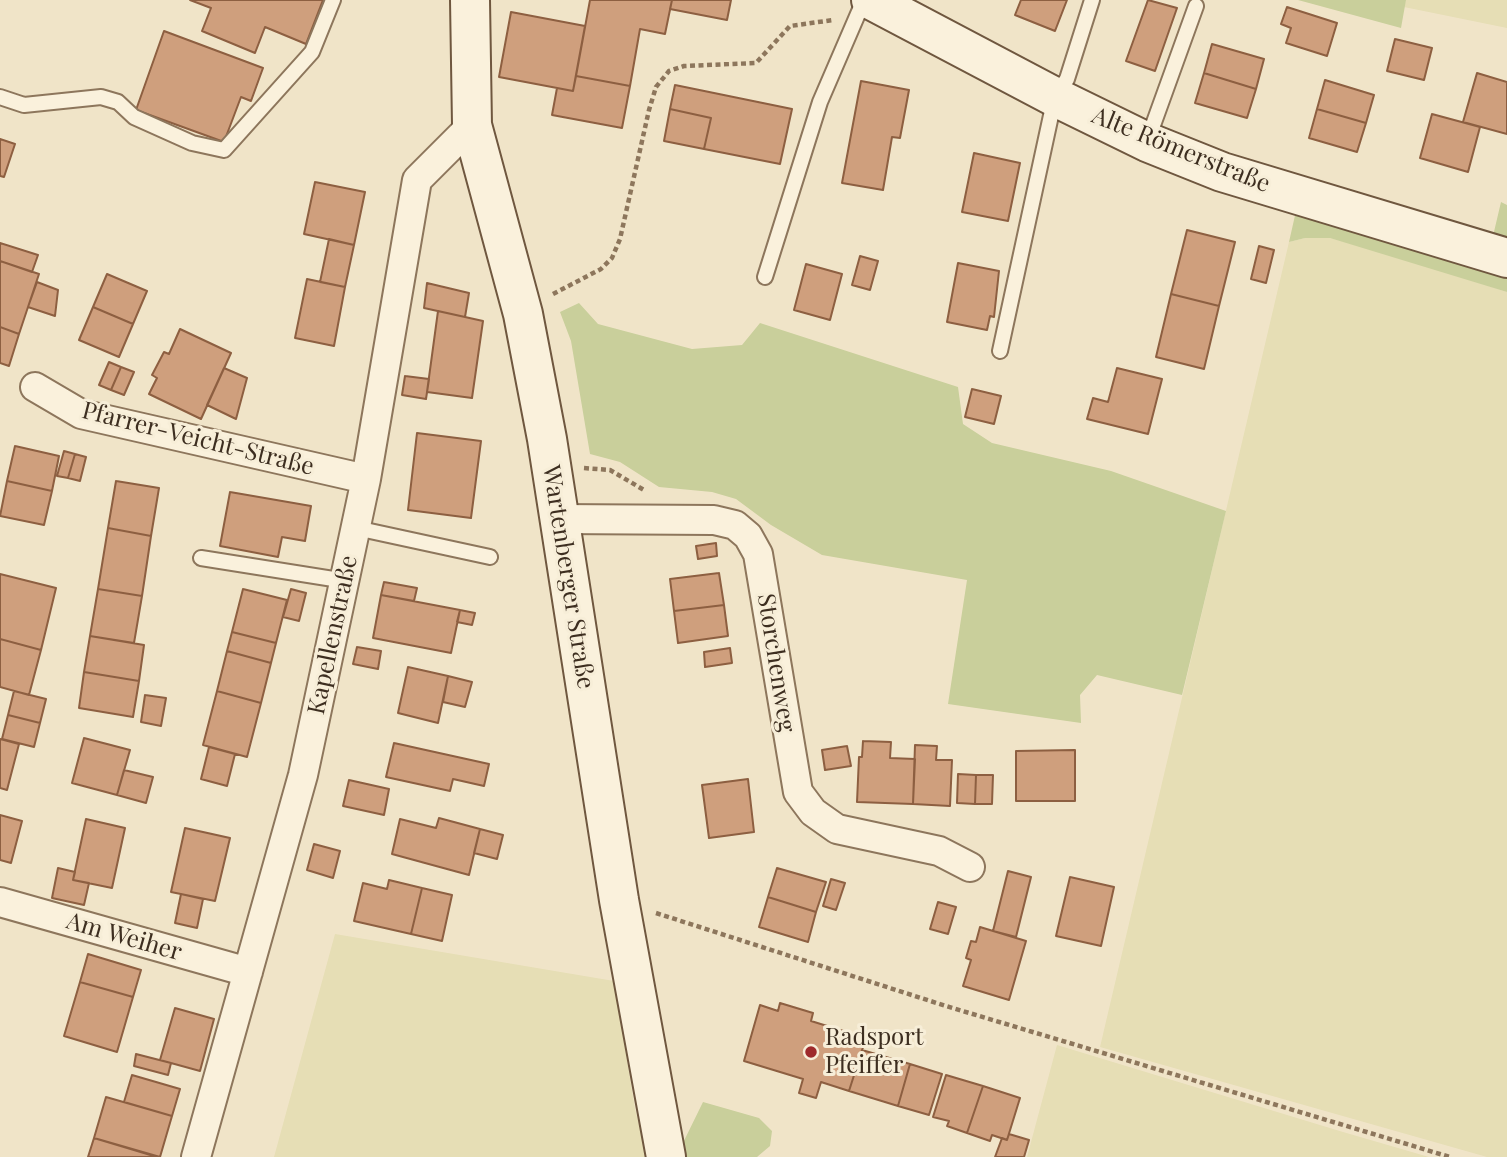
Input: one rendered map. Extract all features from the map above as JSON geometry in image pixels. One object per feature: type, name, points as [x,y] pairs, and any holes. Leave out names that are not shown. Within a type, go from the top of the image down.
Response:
[{"type":"main road","name":"Wartenberger Straße","points":[[470,0],[472,125],[523,314],[547,439],[619,900],[666,1157]]},
{"type":"main road","name":"Alte Römerstraße","points":[[863,9],[1147,142],[1222,172],[1507,258]]},
{"type":"street","name":"Kapellenstraße","points":[[196,1157],[303,775],[366,479],[418,180],[472,125]]},
{"type":"street","name":"Pfarrer-Veicht-Straße","points":[[35,387],[81,414],[366,479]]},
{"type":"street","name":"Storchenweg","points":[[558,519],[714,520],[735,525],[748,536],[758,554],[797,792],[813,812],[837,829],[939,850],[970,867]]},
{"type":"street","name":"Am Weiher","points":[[0,902],[248,972]]},
{"type":"lane","points":[[0,97],[24,105],[102,97],[118,102],[134,117],[192,143],[224,150],[312,52],[332,0]]},
{"type":"lane","points":[[765,277],[820,102],[863,9],[864,0]]},
{"type":"lane","points":[[1000,351],[1055,97],[1067,79],[1092,0]]},
{"type":"lane","points":[[1147,142],[1196,6]]},
{"type":"lane","points":[[356,528],[490,556]]},
{"type":"lane","points":[[201,558],[346,582]]},
{"type":"path","points":[[523,314],[601,269],[612,258],[656,87],[670,71],[684,66],[756,63],[779,42],[790,26],[863,9]]},
{"type":"path","points":[[619,900],[946,1006],[1450,1157]]},
{"type":"shaded area","points":[[1406,0],[1507,0],[1507,28],[1404,7]]},
{"type":"shaded area","points":[[1305,238],[1330,238],[1390,254],[1507,292],[1507,1157],[1487,1157],[1100,1047],[1289,242]]},
{"type":"shaded area","points":[[335,934],[614,981],[635,1109],[647,1157],[274,1157]]},
{"type":"shaded area","points":[[1057,1045],[1343,1132],[1429,1157],[1027,1157]]},
{"type":"green space","points":[[1298,0],[1406,0],[1401,28]]},
{"type":"green space","points":[[1501,202],[1507,205],[1507,237],[1493,236]]},
{"type":"green space","points":[[1296,211],[1507,277],[1507,292],[1330,238],[1305,238],[1289,242]]},
{"type":"green space","points":[[579,303],[598,324],[692,349],[742,345],[760,323],[958,387],[963,424],[992,443],[1111,471],[1226,511],[1182,695],[1097,675],[1080,695],[1081,723],[948,704],[967,580],[822,555],[771,525],[736,499],[712,492],[659,487],[620,462],[590,454],[571,341],[560,312]]},
{"type":"green space","points":[[703,1102],[759,1118],[772,1131],[770,1146],[757,1157],[681,1157],[679,1151]]},
{"type":"building","points":[[190,0],[323,0],[306,44],[265,27],[255,53],[202,31],[211,8]]},
{"type":"building","points":[[590,0],[672,0],[665,34],[640,29],[630,86],[576,76]]},
{"type":"building","points":[[672,0],[731,0],[727,20],[670,9]]},
{"type":"building","points":[[1021,0],[1067,0],[1055,31],[1015,15]]},
{"type":"building","points":[[1148,0],[1177,8],[1155,71],[1126,61]]},
{"type":"building","points":[[1287,7],[1337,23],[1327,56],[1286,43],[1291,28],[1281,24]]},
{"type":"building","points":[[511,12],[585,26],[573,91],[499,77]]},
{"type":"building","points":[[164,31],[263,68],[251,101],[241,97],[224,142],[136,110]]},
{"type":"building","points":[[1395,39],[1432,48],[1424,80],[1387,71]]},
{"type":"building","points":[[1212,44],[1264,59],[1256,89],[1204,73]]},
{"type":"building","points":[[1204,73],[1256,89],[1247,118],[1195,103]]},
{"type":"building","points":[[1477,73],[1507,82],[1507,134],[1463,122]]},
{"type":"building","points":[[576,76],[630,86],[622,128],[552,115],[557,88],[573,91]]},
{"type":"building","points":[[1325,80],[1374,95],[1366,123],[1317,109]]},
{"type":"building","points":[[861,81],[909,90],[900,138],[892,137],[883,190],[842,183]]},
{"type":"building","points":[[675,85],[792,109],[780,164],[704,149],[711,118],[670,109]]},
{"type":"building","points":[[670,109],[711,118],[704,149],[664,141]]},
{"type":"building","points":[[1317,109],[1366,123],[1357,152],[1309,138]]},
{"type":"building","points":[[1432,114],[1480,127],[1468,172],[1420,158]]},
{"type":"building","points":[[0,139],[15,144],[4,177],[0,176]]},
{"type":"building","points":[[974,153],[1020,163],[1008,221],[962,212]]},
{"type":"building","points":[[315,182],[365,192],[354,245],[304,234]]},
{"type":"building","points":[[1187,230],[1235,242],[1219,306],[1171,294]]},
{"type":"building","points":[[329,239],[354,245],[345,287],[320,282]]},
{"type":"building","points":[[0,243],[38,255],[32,272],[0,261]]},
{"type":"building","points":[[1259,246],[1274,250],[1266,283],[1251,279]]},
{"type":"building","points":[[860,256],[878,261],[870,290],[852,285]]},
{"type":"building","points":[[0,261],[39,274],[19,334],[0,327]]},
{"type":"building","points":[[958,263],[999,271],[994,317],[990,316],[987,330],[947,322]]},
{"type":"building","points":[[806,264],[842,274],[830,320],[794,310]]},
{"type":"building","points":[[107,274],[147,291],[133,324],[93,307]]},
{"type":"building","points":[[307,279],[345,287],[334,346],[295,338]]},
{"type":"building","points":[[37,282],[58,290],[55,316],[28,307]]},
{"type":"building","points":[[427,283],[469,293],[465,317],[424,308]]},
{"type":"building","points":[[1171,294],[1219,306],[1204,369],[1156,357]]},
{"type":"building","points":[[93,307],[133,324],[119,357],[79,340]]},
{"type":"building","points":[[438,311],[483,321],[472,398],[427,392]]},
{"type":"building","points":[[0,327],[19,334],[9,366],[0,363]]},
{"type":"building","points":[[180,329],[231,353],[201,419],[149,394],[157,378],[152,375],[164,352],[169,354]]},
{"type":"building","points":[[109,362],[121,367],[111,390],[99,385]]},
{"type":"building","points":[[121,367],[134,372],[124,395],[111,390]]},
{"type":"building","points":[[224,368],[247,378],[236,419],[207,405]]},
{"type":"building","points":[[1117,368],[1162,379],[1148,434],[1087,419],[1093,398],[1108,402]]},
{"type":"building","points":[[405,376],[429,379],[426,399],[402,395]]},
{"type":"building","points":[[972,389],[1001,396],[994,424],[965,417]]},
{"type":"building","points":[[417,433],[481,441],[471,518],[408,510]]},
{"type":"building","points":[[15,446],[59,456],[52,491],[7,481]]},
{"type":"building","points":[[64,451],[75,454],[68,478],[57,476]]},
{"type":"building","points":[[75,454],[86,457],[80,481],[68,478]]},
{"type":"building","points":[[7,481],[52,491],[44,525],[0,516]]},
{"type":"building","points":[[116,481],[159,488],[151,536],[108,528]]},
{"type":"building","points":[[230,492],[311,506],[305,541],[282,537],[278,557],[220,546]]},
{"type":"building","points":[[108,528],[151,536],[142,596],[98,589]]},
{"type":"building","points":[[716,543],[717,556],[698,559],[696,546]]},
{"type":"building","points":[[719,573],[724,605],[674,611],[670,579]]},
{"type":"building","points":[[0,574],[56,588],[41,650],[0,639]]},
{"type":"building","points":[[384,582],[417,588],[414,601],[381,595]]},
{"type":"building","points":[[98,589],[142,596],[134,643],[90,636]]},
{"type":"building","points":[[243,589],[287,600],[276,643],[232,632]]},
{"type":"building","points":[[291,589],[306,593],[299,621],[283,617]]},
{"type":"building","points":[[381,595],[460,610],[451,653],[373,638]]},
{"type":"building","points":[[724,605],[728,636],[678,643],[674,611]]},
{"type":"building","points":[[460,610],[475,613],[472,625],[457,622]]},
{"type":"building","points":[[232,632],[276,643],[271,663],[227,651]]},
{"type":"building","points":[[90,636],[144,645],[139,681],[84,672]]},
{"type":"building","points":[[0,639],[41,650],[29,695],[0,687]]},
{"type":"building","points":[[357,647],[381,651],[378,669],[353,664]]},
{"type":"building","points":[[730,648],[732,663],[705,667],[704,652]]},
{"type":"building","points":[[227,651],[271,663],[261,703],[217,691]]},
{"type":"building","points":[[408,667],[448,676],[438,723],[398,713]]},
{"type":"building","points":[[84,672],[139,681],[133,717],[79,708]]},
{"type":"building","points":[[448,676],[472,682],[465,707],[443,702]]},
{"type":"building","points":[[14,691],[46,699],[40,723],[8,715]]},
{"type":"building","points":[[217,691],[261,703],[247,757],[203,745]]},
{"type":"building","points":[[145,695],[166,698],[161,726],[141,722]]},
{"type":"building","points":[[8,715],[40,723],[34,747],[2,739]]},
{"type":"building","points":[[84,738],[130,750],[117,795],[72,783]]},
{"type":"building","points":[[0,739],[19,744],[7,790],[0,788]]},
{"type":"building","points":[[863,741],[891,742],[890,758],[915,759],[913,804],[857,802],[859,757],[862,757]]},
{"type":"building","points":[[394,743],[489,764],[484,786],[453,779],[450,791],[386,777]]},
{"type":"building","points":[[915,745],[937,746],[936,760],[952,760],[950,806],[913,804]]},
{"type":"building","points":[[847,746],[851,766],[825,770],[822,750]]},
{"type":"building","points":[[209,747],[235,754],[227,786],[201,779]]},
{"type":"building","points":[[1075,750],[1075,801],[1016,801],[1016,751]]},
{"type":"building","points":[[124,770],[153,777],[146,803],[117,795]]},
{"type":"building","points":[[958,774],[976,775],[975,804],[957,803]]},
{"type":"building","points":[[976,775],[993,775],[992,804],[975,804]]},
{"type":"building","points":[[748,779],[754,832],[709,838],[702,785]]},
{"type":"building","points":[[349,780],[389,789],[384,815],[343,806]]},
{"type":"building","points":[[0,815],[22,821],[11,863],[0,860]]},
{"type":"building","points":[[439,818],[480,829],[469,875],[392,854],[400,819],[436,828]]},
{"type":"building","points":[[86,819],[125,828],[112,888],[73,880]]},
{"type":"building","points":[[185,828],[230,838],[215,901],[171,892]]},
{"type":"building","points":[[480,829],[503,835],[497,859],[474,853]]},
{"type":"building","points":[[314,844],[340,851],[333,878],[307,870]]},
{"type":"building","points":[[58,868],[75,872],[73,880],[89,883],[84,905],[52,898]]},
{"type":"building","points":[[777,868],[826,882],[816,912],[768,897]]},
{"type":"building","points":[[1008,871],[1031,877],[1016,937],[993,931]]},
{"type":"building","points":[[1070,877],[1114,887],[1101,946],[1056,936]]},
{"type":"building","points":[[831,879],[845,883],[836,910],[823,906]]},
{"type":"building","points":[[389,880],[422,888],[411,934],[354,921],[363,883],[387,889]]},
{"type":"building","points":[[422,888],[452,895],[442,941],[411,934]]},
{"type":"building","points":[[181,894],[203,899],[197,928],[175,923]]},
{"type":"building","points":[[768,897],[816,912],[808,942],[759,927]]},
{"type":"building","points":[[938,902],[956,907],[948,934],[930,929]]},
{"type":"building","points":[[980,927],[1026,941],[1009,1000],[963,986],[971,960],[966,958],[971,941],[976,942]]},
{"type":"building","points":[[88,954],[141,970],[133,997],[80,982]]},
{"type":"building","points":[[80,982],[133,997],[117,1052],[64,1036]]},
{"type":"building","points":[[780,1003],[813,1013],[811,1021],[866,1038],[849,1091],[821,1082],[816,1098],[799,1093],[803,1079],[744,1061],[760,1005],[778,1011]]},
{"type":"building","points":[[175,1008],[214,1019],[200,1071],[160,1060]]},
{"type":"building","points":[[862,1050],[910,1064],[898,1106],[849,1091]]},
{"type":"building","points":[[136,1054],[171,1063],[168,1075],[134,1066]]},
{"type":"building","points":[[910,1064],[942,1074],[929,1115],[898,1106]]},
{"type":"building","points":[[132,1075],[180,1089],[172,1116],[124,1102]]},
{"type":"building","points":[[946,1075],[983,1086],[967,1133],[947,1126],[949,1121],[933,1117]]},
{"type":"building","points":[[983,1086],[1020,1098],[1007,1140],[992,1135],[990,1141],[967,1133]]},
{"type":"building","points":[[106,1097],[172,1116],[160,1157],[94,1138]]},
{"type":"building","points":[[1009,1134],[1029,1140],[1024,1157],[995,1157],[1002,1138],[1007,1140]]},
{"type":"building","points":[[94,1138],[157,1157],[88,1157]]},
{"type":"place","name":"Radsport Pfeiffer","points":[[811,1052]]}]
